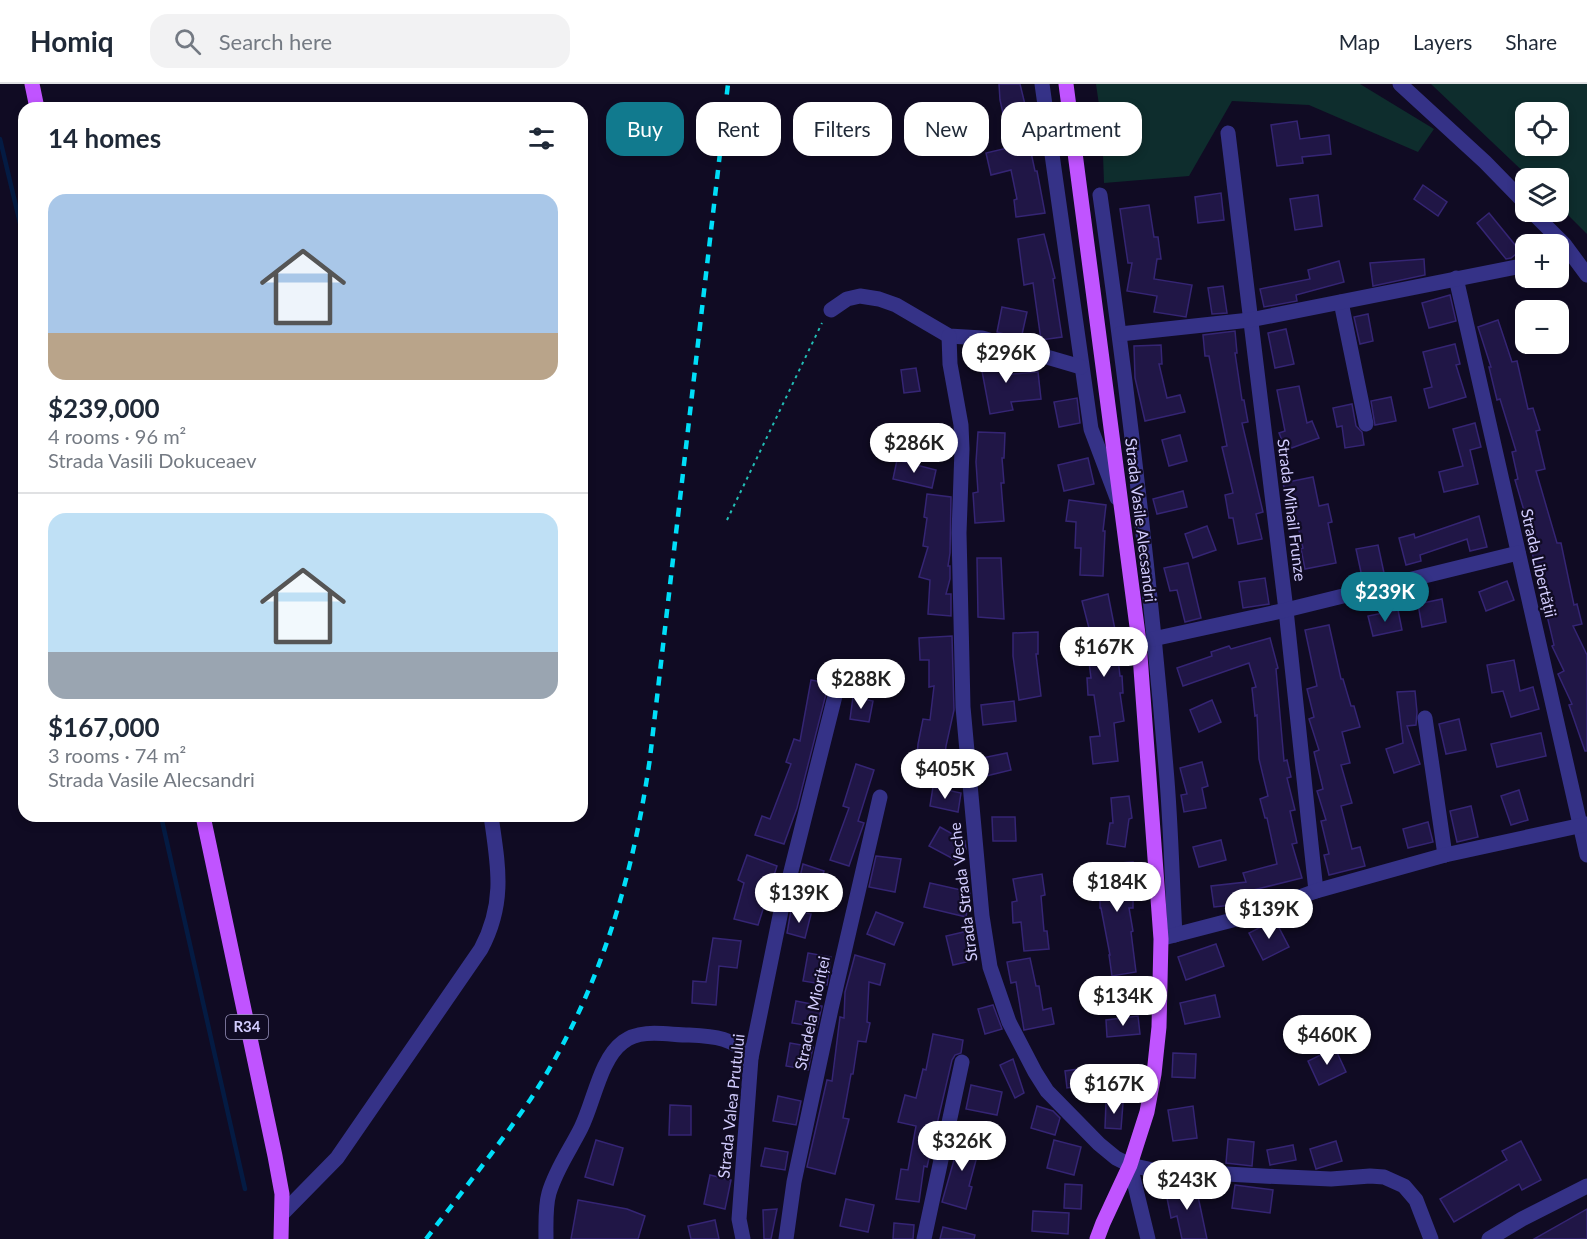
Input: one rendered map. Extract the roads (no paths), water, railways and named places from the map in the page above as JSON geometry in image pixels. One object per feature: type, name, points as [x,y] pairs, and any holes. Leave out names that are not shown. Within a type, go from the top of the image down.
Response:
[{"type":"main road","points":[[32,84],[36,102]]},
{"type":"main road","name":"Strada Vasile Alecsandri","points":[[1066,84],[1139,642],[1168,937],[1154,1074],[1147,1112],[1130,1165],[1102,1223],[1097,1239]]},
{"type":"main road","name":"R34","points":[[204,822],[282,1194],[280,1239]]},
{"type":"street","points":[[1042,84],[1091,429],[1121,510]]},
{"type":"street","points":[[1400,84],[1515,193]]},
{"type":"street","name":"Strada Mihail Frunze","points":[[1228,133],[1286,610],[1316,891]]},
{"type":"street","points":[[1100,195],[1120,334],[1167,769],[1168,937],[1244,916],[1316,891],[1445,855],[1584,825]]},
{"type":"street","points":[[1569,260],[1587,275]]},
{"type":"street","points":[[1120,334],[1250,320],[1515,267]]},
{"type":"street","name":"Strada Libertății","points":[[1456,278],[1518,552],[1584,825],[1587,855]]},
{"type":"street","points":[[831,310],[847,299],[860,296],[879,299],[896,305],[949,336],[982,338],[1081,367]]},
{"type":"street","points":[[1341,302],[1366,424]]},
{"type":"street","name":"Strada Strada Veche","points":[[949,336],[950,364],[963,449],[959,533],[963,707],[982,916],[990,966],[1009,1022],[1035,1072],[1047,1090],[1099,1144],[1116,1158],[1130,1165],[1174,1172],[1331,1179],[1370,1176],[1395,1180],[1404,1186],[1416,1200],[1431,1239]]},
{"type":"street","points":[[1153,639],[1286,610],[1518,552]]},
{"type":"street","name":"Strada Valea Prutului","points":[[743,1239],[739,1219],[751,1058],[781,911],[835,696]]},
{"type":"street","points":[[1425,718],[1445,855]]},
{"type":"street","name":"Stradela Mioriței","points":[[786,1239],[799,1159],[880,797]]},
{"type":"street","points":[[282,1214],[337,1158],[484,943],[492,925],[498,899],[498,862],[492,822]]},
{"type":"street","points":[[546,1239],[549,1196],[558,1169],[582,1127],[610,1055],[624,1041],[641,1033],[710,1036],[732,1041],[745,1050],[751,1058]]},
{"type":"street","points":[[924,1239],[962,1062]]},
{"type":"street","points":[[1130,1165],[1148,1239]]},
{"type":"street","points":[[1489,1239],[1522,1219],[1587,1186]]},
{"type":"waterway","points":[[0,139],[18,215]]},
{"type":"waterway","points":[[162,822],[245,1189]]},
{"type":"railway","points":[[426,1239],[492,1153],[530,1100],[554,1061],[575,1020],[609,936],[634,848],[650,758],[728,84]]}]
